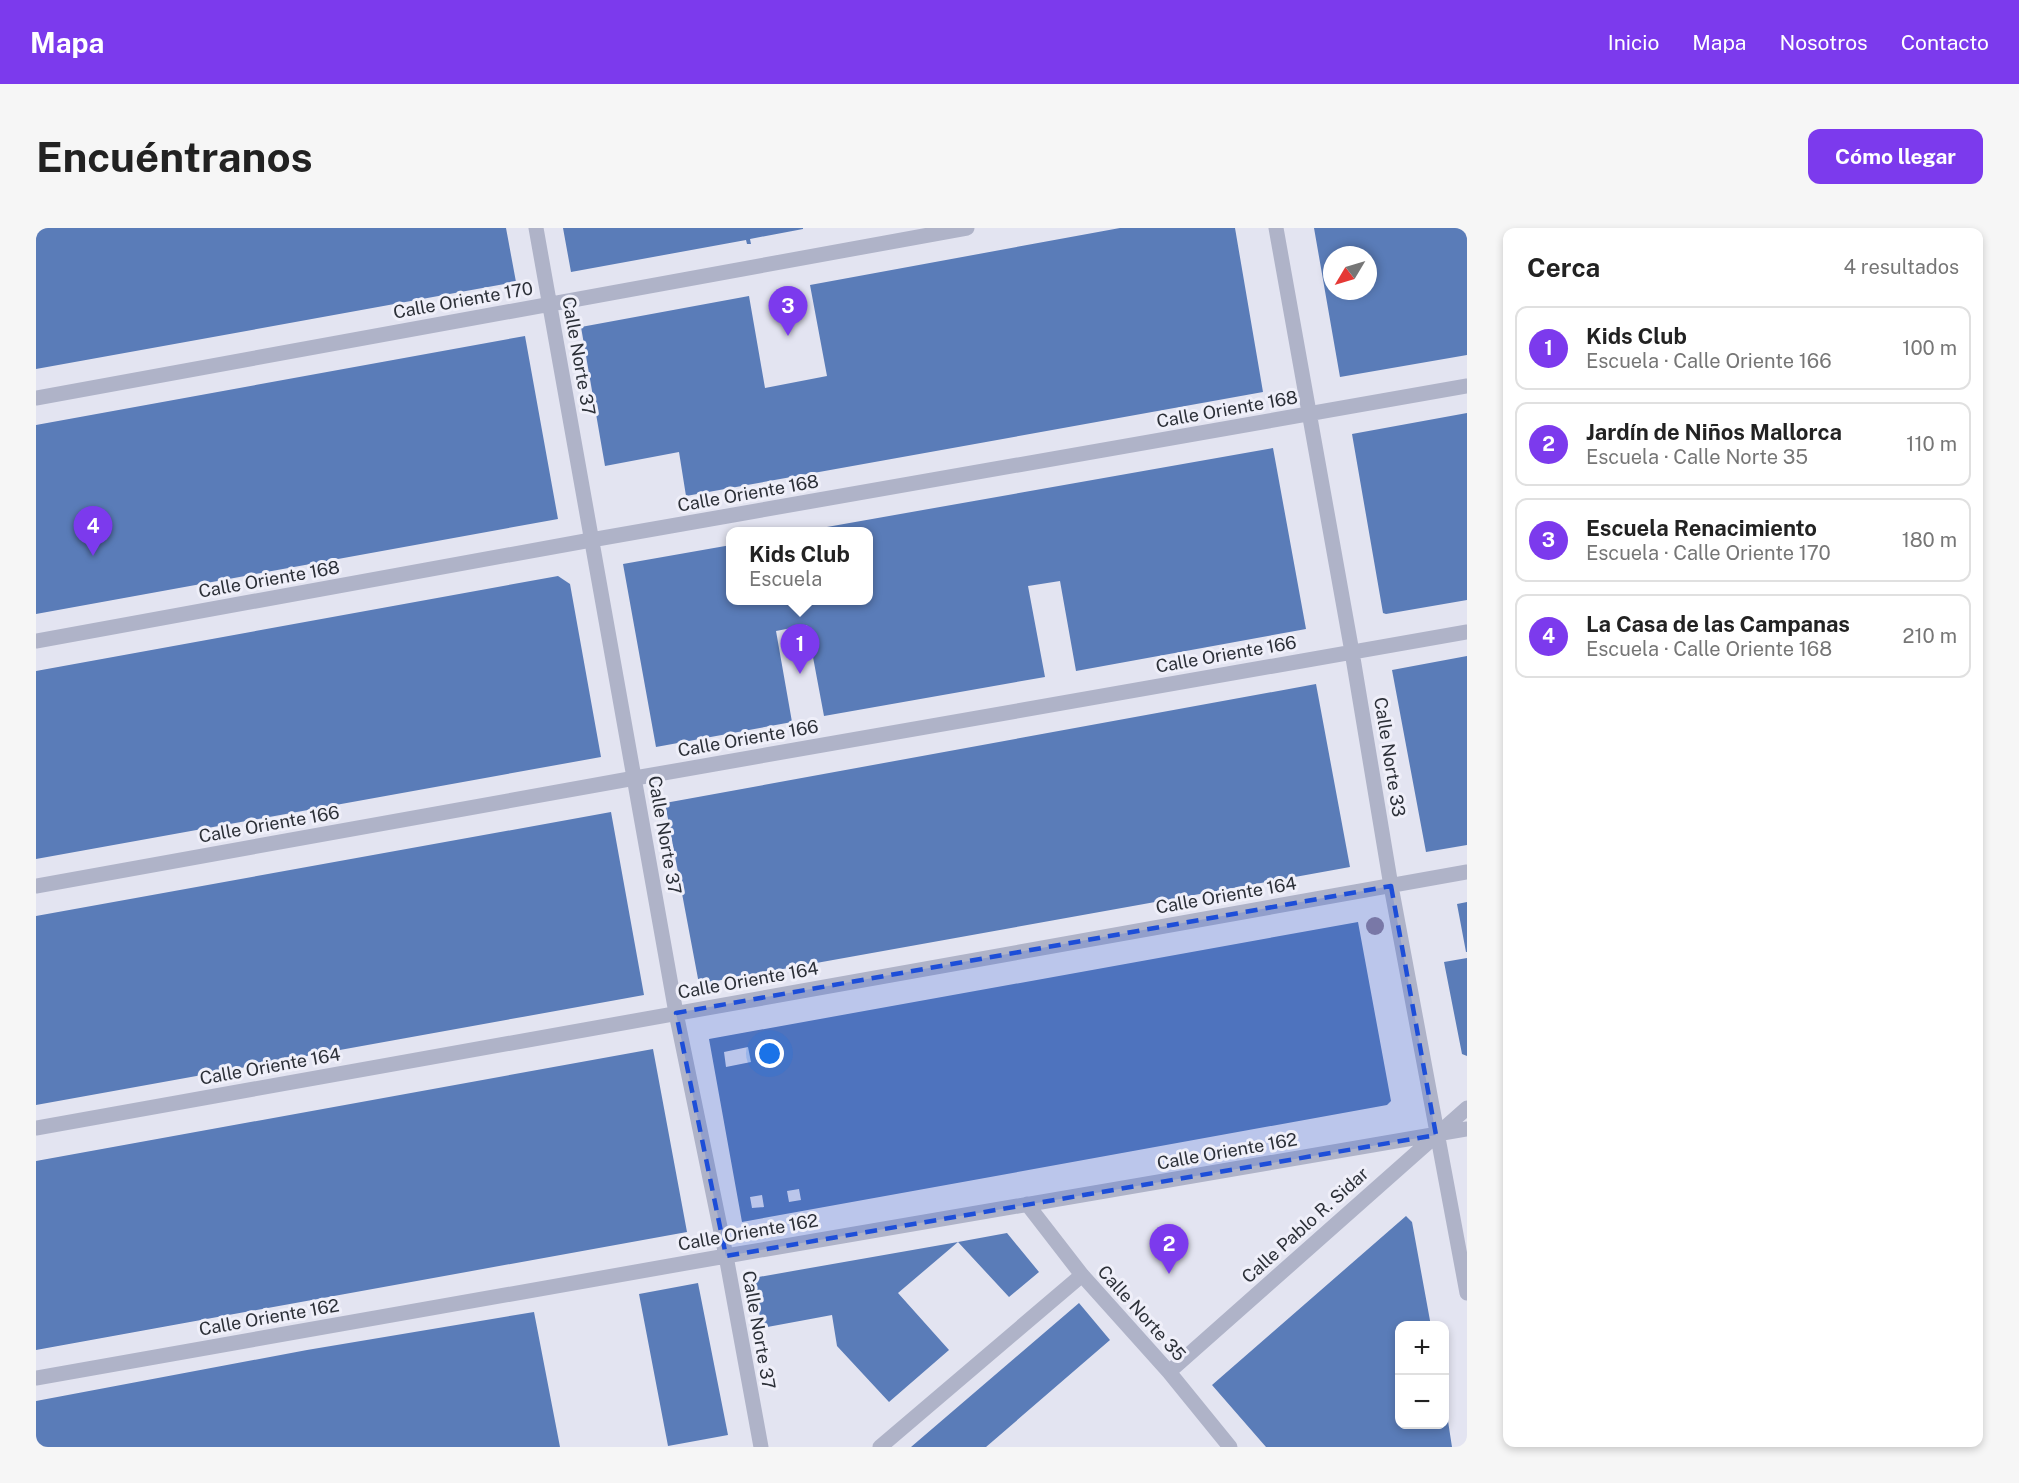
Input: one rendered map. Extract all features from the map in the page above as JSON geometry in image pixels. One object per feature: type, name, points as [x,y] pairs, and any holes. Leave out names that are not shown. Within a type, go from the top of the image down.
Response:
[{"type":"street","name":"Calle Norte 37","points":[[536,228],[676,1013],[726,1256],[761,1447]]},
{"type":"street","name":"Calle Oriente 170","points":[[36,398],[968,228]]},
{"type":"street","name":"Calle Norte 33","points":[[1276,228],[1352,652],[1391,886],[1467,1293]]},
{"type":"street","name":"Calle Oriente 168","points":[[36,641],[591,540],[1467,386]]},
{"type":"street","name":"Calle Oriente 166","points":[[36,886],[1467,632]]},
{"type":"street","name":"Calle Oriente 164","points":[[36,1128],[1467,872]]},
{"type":"street","name":"Calle Pablo R. Sidar","points":[[1169,1372],[1467,1108]]},
{"type":"street","name":"Calle Oriente 162","points":[[36,1378],[726,1256],[1467,1129]]},
{"type":"street","name":"Calle Norte 35","points":[[1027,1204],[1082,1275],[1169,1372],[1230,1447]]},
{"type":"street","points":[[880,1447],[1082,1275]]},
{"type":"highlighted area","points":[[1391,886],[1436,1135],[726,1256],[676,1013]]},
{"type":"building","points":[[36,228],[506,228],[516,282],[36,369]]},
{"type":"building","points":[[563,228],[803,229],[750,239],[751,244],[747,244],[746,240],[571,272]]},
{"type":"building","points":[[1120,228],[1235,228],[1263,392],[686,496],[679,452],[605,466],[581,327],[749,296],[765,388],[827,376],[810,285]]},
{"type":"building","points":[[1314,228],[1467,228],[1467,355],[1340,377],[1327,300],[1377,300],[1377,246],[1323,246],[1323,280]]},
{"type":"building","points":[[525,336],[558,519],[36,614],[36,425]]},
{"type":"building","points":[[1467,413],[1467,600],[1383,613],[1352,434]]},
{"type":"building","points":[[1273,448],[1306,629],[1076,671],[1060,581],[1028,586],[1045,677],[824,716],[807,625],[776,631],[792,722],[656,747],[623,564],[726,546],[726,605],[873,605],[873,527],[827,527]]},
{"type":"building","points":[[558,576],[570,584],[601,757],[36,859],[36,671]]},
{"type":"building","points":[[1467,656],[1467,845],[1426,852],[1392,670]]},
{"type":"building","points":[[1316,684],[1350,867],[699,984],[665,803]]},
{"type":"building","points":[[611,812],[644,995],[36,1105],[36,916]]},
{"type":"building","points":[[1467,902],[1467,952],[1466,952],[1457,904]]},
{"type":"building","points":[[1358,922],[1391,1101],[1387,1105],[742,1222],[709,1039]],"holes":[[[748,1047],[751,1062],[726,1067],[724,1052]],[[799,1189],[801,1200],[789,1202],[787,1191]],[[762,1195],[764,1207],[752,1208],[750,1197]]]},
{"type":"building","points":[[1467,958],[1467,1056],[1462,1054],[1444,962]]},
{"type":"building","points":[[653,1049],[687,1232],[36,1350],[36,1161]]},
{"type":"building","points":[[1406,1216],[1412,1222],[1430,1321],[1395,1321],[1395,1429],[1449,1428],[1452,1447],[1266,1447],[1212,1385]]},
{"type":"building","points":[[1007,1233],[1039,1272],[1009,1297],[958,1242]]},
{"type":"building","points":[[958,1242],[898,1293],[949,1350],[889,1402],[837,1346],[832,1315],[762,1328],[753,1278]]},
{"type":"building","points":[[698,1283],[728,1435],[668,1446],[639,1294]]},
{"type":"building","points":[[1079,1303],[1110,1340],[986,1447],[911,1447]]},
{"type":"building","points":[[534,1312],[560,1447],[36,1447],[36,1401],[307,1350]]},
{"type":"place","name":"Escuela Renacimiento","points":[[788,336]]},
{"type":"place","name":"La Casa de las Campanas","points":[[93,556]]},
{"type":"place","name":"Kids Club","points":[[800,674]]},
{"type":"place","name":"Jardín de Niños Mallorca","points":[[1169,1274]]}]
